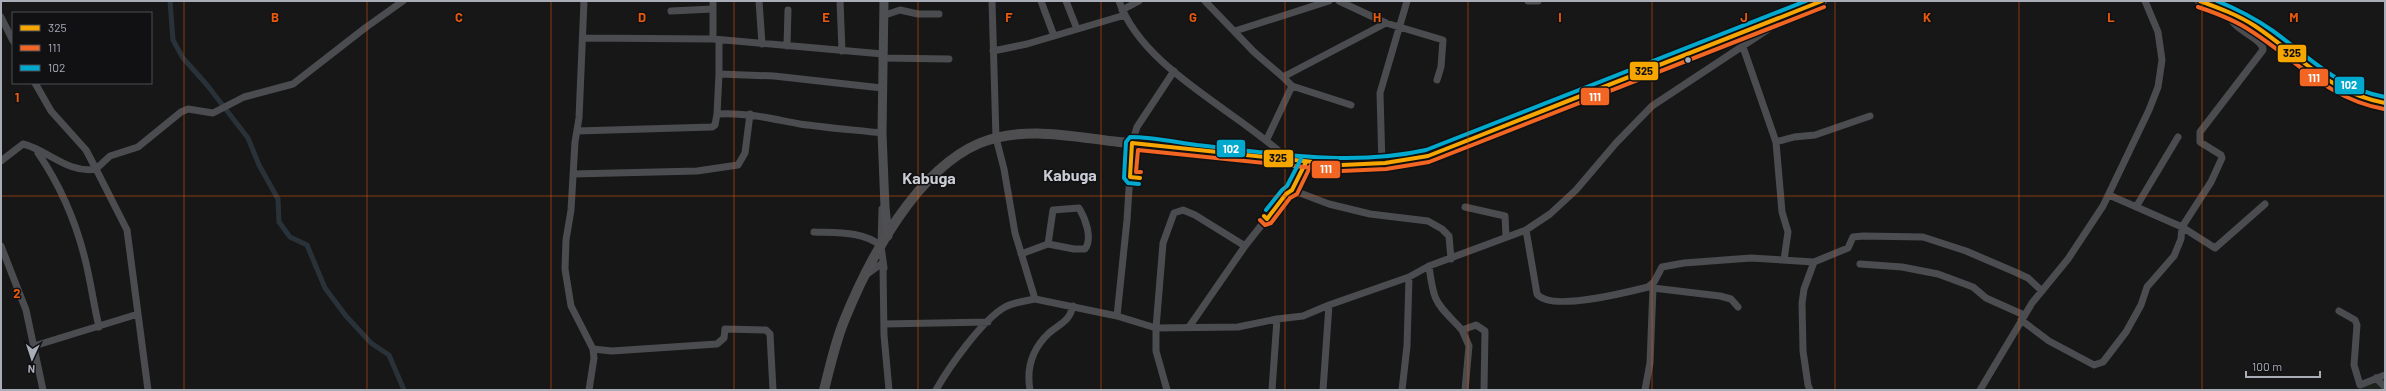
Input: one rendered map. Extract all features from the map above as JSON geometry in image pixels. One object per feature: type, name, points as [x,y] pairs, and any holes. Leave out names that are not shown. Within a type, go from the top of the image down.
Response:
[{"type":"highway","points":[[824,390],[840,332],[864,277],[881,246],[918,191],[939,169],[962,153],[996,138],[1034,134],[1290,161],[1382,165],[1428,156],[1464,143],[1822,1]]},
{"type":"highway","points":[[2200,1],[2228,12],[2255,26],[2352,94],[2385,103]]},
{"type":"highway","points":[[2282,46],[2305,70],[2330,90],[2359,103],[2385,109]]},
{"type":"main road","points":[[884,1],[885,15],[882,56],[882,132],[885,207],[888,236]]},
{"type":"street","points":[[1,161],[23,144],[36,149],[53,160],[86,170],[96,169],[110,156],[138,147],[181,112],[188,109],[209,113],[223,108],[244,97],[278,89],[298,81],[360,32],[403,1]]},
{"type":"street","points":[[584,1],[577,131],[571,210],[566,240],[565,276],[571,306],[593,349],[593,365],[589,390]]},
{"type":"street","points":[[577,131],[712,127],[716,125],[718,114],[719,74],[713,1]]},
{"type":"street","points":[[760,1],[762,44]]},
{"type":"street","points":[[840,1],[842,51]]},
{"type":"street","points":[[992,1],[996,138],[1021,254],[1035,299]]},
{"type":"street","points":[[1041,1],[1054,36]]},
{"type":"street","points":[[1066,1],[1077,29]]},
{"type":"street","points":[[1119,1],[1123,13],[1139,36],[1174,71],[1267,140],[1290,161]]},
{"type":"street","points":[[993,50],[1054,36],[1077,29],[1123,13],[1139,1]]},
{"type":"street","points":[[1205,1],[1235,30],[1254,52],[1292,86],[1351,105]]},
{"type":"street","points":[[1235,30],[1329,1]]},
{"type":"street","points":[[1339,1],[1352,4],[1386,23],[1444,40],[1441,67],[1437,80]]},
{"type":"street","points":[[1382,165],[1382,116],[1379,97],[1398,27],[1407,1]]},
{"type":"street","points":[[1528,1],[1538,1]]},
{"type":"street","points":[[1980,390],[2022,318],[2042,290],[2077,247],[2109,195],[2139,132],[2162,75],[2162,47],[2158,32],[2144,1]]},
{"type":"street","points":[[671,11],[713,9]]},
{"type":"street","points":[[787,46],[788,10]]},
{"type":"street","points":[[885,15],[900,10],[918,14],[939,14]]},
{"type":"street","points":[[1860,264],[1902,267],[1938,274],[1972,287],[1986,298],[2022,318],[2049,341],[2090,364],[2099,365],[2126,332],[2141,305],[2147,287],[2174,256],[2181,239],[2182,227],[2211,182],[2222,157],[2200,142],[2200,132],[2264,48],[2259,41],[2235,26],[2229,19],[2228,12]]},
{"type":"street","points":[[1,17],[12,39]]},
{"type":"street","points":[[936,390],[962,350],[1004,307],[1035,299],[1117,316],[1156,328],[1238,328],[1277,319],[1303,316],[1328,305],[1410,277],[1429,266],[1451,259],[1506,236],[1526,230],[1550,214],[1571,194],[1616,143],[1652,106],[1774,26],[1779,18]]},
{"type":"street","points":[[1283,77],[1386,23]]},
{"type":"street","points":[[583,38],[716,39],[882,56],[949,59]]},
{"type":"street","points":[[1743,47],[1776,142],[1782,212],[1788,232],[1784,260]]},
{"type":"street","points":[[1117,316],[1127,220],[1132,144],[1137,127],[1174,71]]},
{"type":"street","points":[[719,74],[774,76],[882,88]]},
{"type":"street","points":[[36,84],[51,111],[86,150],[127,230],[148,390]]},
{"type":"street","points":[[1267,140],[1292,86]]},
{"type":"street","points":[[718,114],[750,114],[800,124],[882,132]]},
{"type":"street","points":[[573,174],[697,171],[738,165],[745,153],[750,114]]},
{"type":"street","points":[[1776,142],[1794,137],[1815,135],[1870,116]]},
{"type":"street","points":[[2136,207],[2178,137]]},
{"type":"street","points":[[883,148],[881,246],[884,272],[884,324],[889,390]]},
{"type":"street","points":[[36,149],[59,191],[72,221],[86,261],[99,327]]},
{"type":"street","points":[[1190,327],[1245,246],[1286,194],[1292,190],[1306,162]]},
{"type":"street","points":[[1292,190],[1354,211],[1395,219],[1422,220],[1431,223],[1449,236],[1451,259]]},
{"type":"street","points":[[2109,195],[2182,227],[2215,248],[2265,204]]},
{"type":"street","points":[[1465,207],[1505,216],[1506,236]]},
{"type":"street","points":[[1021,254],[1048,244],[1074,249],[1085,249],[1089,239],[1080,209],[1052,210],[1048,244]]},
{"type":"street","points":[[1167,390],[1156,351],[1156,328],[1163,243],[1174,213],[1183,210],[1195,214],[1245,246]]},
{"type":"street","points":[[1526,230],[1537,294],[1541,297],[1562,301],[1584,300],[1616,295],[1652,286],[1720,296],[1731,299],[1738,307]]},
{"type":"street","points":[[814,232],[864,236],[873,239],[881,246]]},
{"type":"street","points":[[1645,390],[1650,363],[1652,286],[1662,267],[1671,264],[1751,258],[1814,262],[1848,248],[1851,240],[1856,236],[1923,237],[1997,264],[2028,278],[2042,290]]},
{"type":"street","points":[[1,246],[26,310],[43,390]]},
{"type":"street","points":[[1810,390],[1803,351],[1802,303],[1804,289],[1814,262]]},
{"type":"street","points":[[864,277],[881,264],[884,272]]},
{"type":"street","points":[[1429,266],[1432,288],[1438,306],[1462,330],[1469,346],[1465,390]]},
{"type":"street","points":[[1402,390],[1410,277]]},
{"type":"street","points":[[1323,390],[1328,305]]},
{"type":"street","points":[[1030,390],[1028,373],[1032,356],[1049,333],[1069,318],[1073,306]]},
{"type":"street","points":[[2339,311],[2355,320],[2357,325],[2354,366],[2360,385],[2385,375]]},
{"type":"street","points":[[34,346],[138,314]]},
{"type":"street","points":[[1272,390],[1277,319]]},
{"type":"street","points":[[884,324],[988,322]]},
{"type":"street","points":[[1462,330],[1476,325],[1485,331],[1484,390]]},
{"type":"street","points":[[593,349],[612,351],[717,344],[724,338],[726,329],[766,330],[770,334],[773,390]]},
{"type":"street","points":[[2376,378],[2385,387]]},
{"type":"shaded area","points":[[2377,380],[2385,390],[2360,390],[2360,388]]},
{"type":"waterway","points":[[170,1],[173,40],[183,58],[207,85],[248,138],[259,165],[278,199],[279,222],[290,237],[307,245],[325,288],[346,316],[371,343],[389,355],[404,390]]},
{"type":"transit line","name":"102","points":[[1139,184],[1128,183],[1124,178],[1126,142],[1130,137],[1312,157],[1369,158],[1426,150],[1806,1]]},
{"type":"transit line","name":"325","points":[[1140,178],[1130,177],[1132,143],[1342,165],[1385,163],[1428,156],[1822,1]]},
{"type":"transit line","name":"325","points":[[2200,1],[2249,22],[2316,72],[2348,91],[2365,98],[2385,103]]},
{"type":"transit line","name":"102","points":[[2217,1],[2246,14],[2267,27],[2339,80],[2368,93],[2385,97]]},
{"type":"transit line","name":"111","points":[[1141,172],[1136,172],[1138,150],[1342,171],[1386,169],[1429,162],[1824,7]]},
{"type":"transit line","name":"111","points":[[2198,7],[2225,17],[2245,27],[2268,42],[2329,88],[2364,104],[2384,109]]},
{"type":"transit line","name":"102","points":[[1266,210],[1287,186],[1301,159]]},
{"type":"transit line","name":"325","points":[[1264,216],[1267,219],[1286,194],[1292,190],[1306,162]]},
{"type":"transit line","name":"111","points":[[1260,220],[1265,225],[1271,223],[1290,198],[1297,194],[1311,165]]},
{"type":"district","name":"Kabuga","points":[[1070,175]]},
{"type":"district","name":"Kabuga","points":[[929,178]]}]
